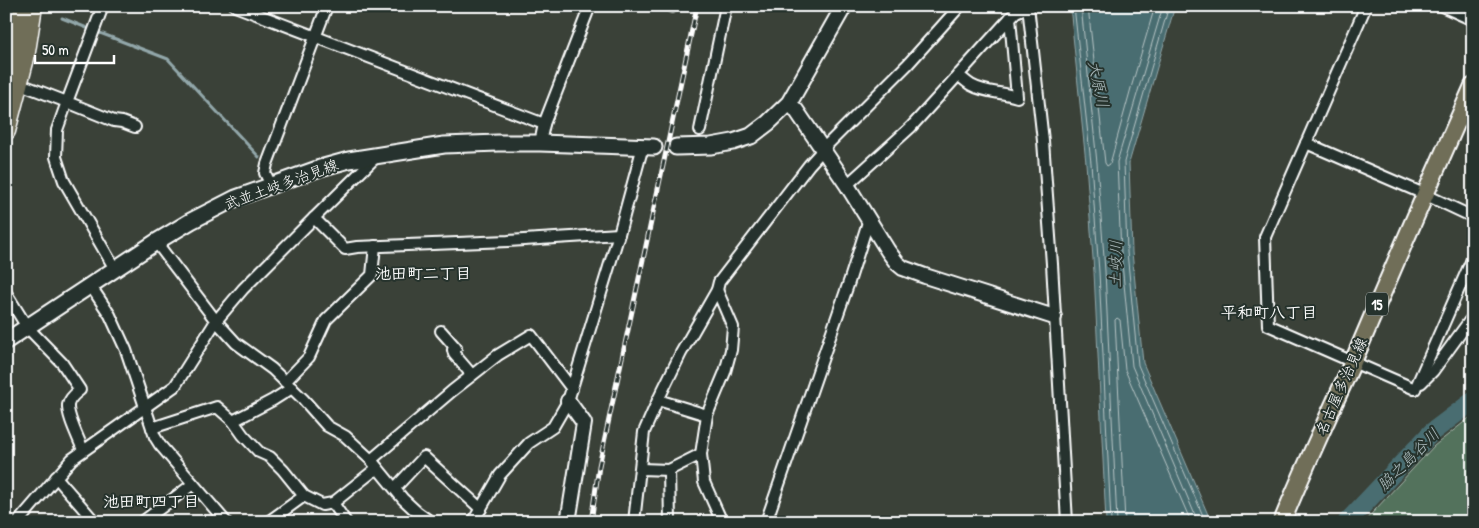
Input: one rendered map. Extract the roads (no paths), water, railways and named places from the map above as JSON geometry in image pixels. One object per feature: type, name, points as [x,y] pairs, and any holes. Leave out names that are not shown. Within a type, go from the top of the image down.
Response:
[{"type":"highway","points":[[6,77],[14,42],[18,6]]},
{"type":"highway","points":[[6,131],[25,58],[33,6]]},
{"type":"main road","points":[[676,148],[712,146],[733,142],[751,136],[768,123],[789,103],[839,9]]},
{"type":"main road","name":"名古屋多治見線","points":[[1282,522],[1424,194],[1473,86]]},
{"type":"main road","name":"武並土岐多治見線","points":[[6,341],[156,242],[210,210],[236,198],[320,168],[349,160],[444,145],[540,143],[648,147]]},
{"type":"street","points":[[104,6],[57,130],[56,157],[64,181],[115,269]]},
{"type":"street","points":[[235,6],[544,124]]},
{"type":"street","points":[[271,185],[265,173],[267,164],[327,6]]},
{"type":"street","points":[[540,143],[544,124],[590,6]]},
{"type":"street","points":[[700,130],[726,6]]},
{"type":"street","points":[[634,522],[644,432],[681,353],[720,282],[809,165],[908,64],[960,6]]},
{"type":"street","points":[[1366,6],[1265,237],[1268,325],[1414,390]]},
{"type":"street","points":[[1442,6],[1473,20]]},
{"type":"street","points":[[847,185],[911,127],[1016,12],[1028,7],[1043,141],[1067,522]]},
{"type":"street","points":[[958,75],[971,85],[986,91],[1018,97],[1010,18]]},
{"type":"street","points":[[28,87],[114,121],[135,127]]},
{"type":"street","points":[[789,103],[823,149],[888,251],[903,268],[1054,316]]},
{"type":"street","points":[[1306,143],[1473,217]]},
{"type":"street","points":[[473,522],[500,475],[529,443],[553,427],[570,395],[619,234],[648,147]]},
{"type":"street","points":[[18,522],[72,459],[175,386],[216,321],[242,289],[378,155]]},
{"type":"street","points":[[314,218],[345,248],[619,234]]},
{"type":"street","points":[[766,522],[869,219]]},
{"type":"street","points":[[156,242],[216,321],[236,343],[249,354],[262,361],[328,426],[345,436],[374,464],[410,506],[431,522]]},
{"type":"street","points":[[233,421],[273,400],[288,385],[309,357],[326,320],[372,275],[375,246]]},
{"type":"street","points":[[1414,390],[1473,257]]},
{"type":"street","points":[[90,285],[110,315],[126,350],[155,437],[226,522]]},
{"type":"street","points":[[717,290],[733,327],[731,350],[725,372],[707,415],[701,454],[704,482],[722,522]]},
{"type":"street","points":[[6,293],[27,327],[62,363],[80,390],[70,400],[68,406],[70,417],[83,450]]},
{"type":"street","points":[[1414,390],[1433,371],[1473,316]]},
{"type":"street","points":[[441,331],[456,348],[453,350],[454,354],[472,375]]},
{"type":"street","points":[[152,428],[218,407],[233,421],[259,452],[270,457],[283,470],[304,496],[322,505],[333,503],[472,375],[498,355],[532,335],[570,395],[584,423],[568,522]]},
{"type":"street","points":[[658,400],[707,415]]},
{"type":"street","points":[[641,469],[669,470],[701,454]]},
{"type":"street","points":[[394,488],[424,457],[481,508]]},
{"type":"street","points":[[669,470],[670,522]]},
{"type":"street","points":[[56,477],[96,522]]},
{"type":"street","points":[[142,522],[193,484]]},
{"type":"street","points":[[268,522],[304,496]]},
{"type":"street","points":[[333,503],[346,522]]},
{"type":"water","points":[[1070,6],[1175,6],[1129,163],[1132,252],[1143,363],[1209,517],[1209,522],[1106,522],[1094,272],[1086,163]]},
{"type":"waterway","points":[[62,18],[87,28]]},
{"type":"waterway","points":[[100,33],[168,59],[259,157]]},
{"type":"waterway","name":"脇之島谷川","points":[[1347,522],[1432,432],[1473,401]]},
{"type":"railway","points":[[591,522],[599,466],[697,6]]},
{"type":"district","name":"池田町二丁目","points":[[423,273]]},
{"type":"district","name":"平和町八丁目","points":[[1269,312]]},
{"type":"district","name":"池田町四丁目","points":[[151,501]]},
{"type":"water label","name":"大原川","points":[[1099,84]]},
{"type":"water label","name":"土岐川","points":[[1115,264]]}]
